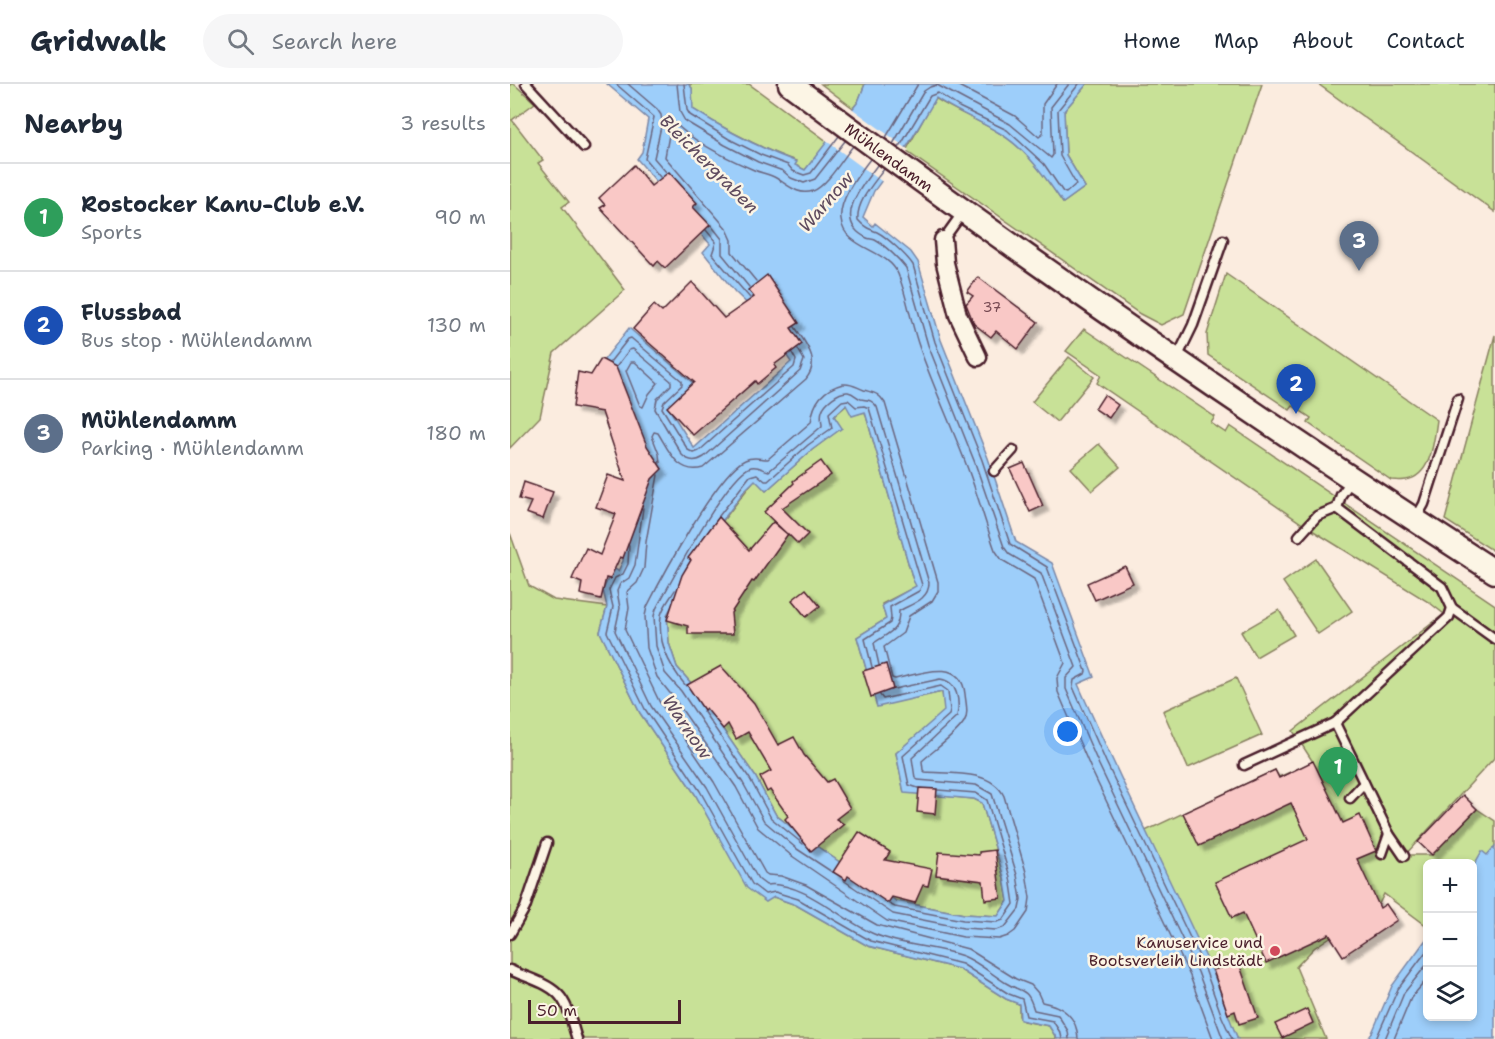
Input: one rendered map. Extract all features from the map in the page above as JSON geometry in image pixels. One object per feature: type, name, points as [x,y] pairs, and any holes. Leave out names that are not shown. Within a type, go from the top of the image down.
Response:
[{"type":"main road","name":"Mühlendamm","points":[[790,84],[900,166],[1175,360],[1353,479],[1419,512],[1495,572]]},
{"type":"street","points":[[943,240],[945,263],[958,315],[978,357]]},
{"type":"lane","points":[[526,84],[584,147]]},
{"type":"lane","points":[[943,240],[964,211]]},
{"type":"lane","points":[[1175,360],[1193,325],[1223,240]]},
{"type":"lane","points":[[1419,512],[1458,399]]},
{"type":"lane","points":[[994,471],[1013,450]]},
{"type":"lane","points":[[1337,508],[1341,495],[1353,479]]},
{"type":"lane","points":[[1299,536],[1317,516],[1337,508]]},
{"type":"lane","points":[[1337,508],[1442,587],[1452,608],[1495,639]]},
{"type":"lane","points":[[1244,765],[1335,723],[1449,617],[1452,608]]},
{"type":"lane","points":[[1335,723],[1389,834],[1404,856]]},
{"type":"lane","points":[[1350,798],[1364,783]]},
{"type":"lane","points":[[1382,854],[1389,834]]},
{"type":"lane","points":[[510,934],[525,908],[547,843]]},
{"type":"lane","points":[[510,970],[559,995],[577,1039]]},
{"type":"green space","points":[[510,84],[514,84],[535,103],[512,120],[543,160],[538,163],[569,202],[562,207],[625,290],[554,353],[540,417],[510,448]]},
{"type":"green space","points":[[688,84],[749,84],[828,142],[805,170],[795,165],[796,161],[743,138],[692,109],[692,88]]},
{"type":"green space","points":[[821,84],[865,84],[853,108]]},
{"type":"green space","points":[[1087,84],[1262,84],[1184,314],[1161,325],[1140,314],[906,151],[935,98],[993,129],[1020,148],[1036,165],[1063,203],[1085,187],[1066,155],[1064,111]]},
{"type":"green space","points":[[1318,84],[1495,84],[1495,212]]},
{"type":"green space","points":[[1226,274],[1437,420],[1430,456],[1421,472],[1406,480],[1391,480],[1308,423],[1311,418],[1293,406],[1290,410],[1208,355],[1207,334]]},
{"type":"green space","points":[[1084,329],[1215,417],[1211,423],[1226,433],[1230,426],[1495,605],[1495,757],[1405,855],[1432,855],[1477,809],[1495,821],[1495,846],[1487,856],[1482,852],[1477,860],[1423,859],[1423,923],[1384,894],[1379,904],[1314,948],[1296,967],[1326,1039],[1238,1039],[1210,967],[1145,831],[1275,770],[1279,777],[1313,762],[1293,731],[1444,614],[1307,527],[1097,383],[1101,375],[1066,351]]},
{"type":"green space","points":[[1495,335],[1495,552],[1445,520]]},
{"type":"green space","points":[[1069,357],[1094,377],[1057,422],[1032,402]]},
{"type":"green space","points":[[847,405],[853,415],[865,412],[913,580],[917,586],[882,604],[886,619],[857,637],[877,706],[942,692],[945,711],[896,753],[904,792],[974,799],[982,803],[1004,878],[1008,901],[998,916],[964,914],[896,901],[805,838],[776,815],[755,776],[691,683],[677,667],[669,643],[667,615],[709,539],[755,479],[766,491],[812,450],[841,428],[834,416]]},
{"type":"green space","points":[[1099,444],[1120,467],[1092,491],[1071,468]]},
{"type":"green space","points":[[510,533],[529,586],[554,600],[607,607],[600,632],[640,713],[695,794],[748,888],[796,905],[868,946],[959,969],[1006,999],[1019,1004],[1019,1016],[1023,1021],[1049,1026],[1057,1039],[510,1039]]},
{"type":"green space","points":[[1316,559],[1352,611],[1318,634],[1283,582]]},
{"type":"green space","points":[[1279,610],[1294,635],[1256,657],[1241,632]]},
{"type":"green space","points":[[1236,678],[1262,735],[1188,768],[1163,711]]},
{"type":"water","points":[[607,84],[688,84],[692,88],[693,109],[718,125],[797,162],[795,165],[805,170],[858,102],[865,84],[1087,84],[1064,111],[1066,155],[1085,187],[1063,203],[1020,148],[993,129],[936,98],[908,145],[874,191],[863,217],[873,226],[875,223],[911,252],[918,262],[941,340],[988,458],[1016,542],[1052,563],[1094,677],[1078,684],[1210,966],[1238,1039],[1057,1039],[1049,1026],[1020,1020],[1019,1004],[1006,999],[959,969],[868,946],[796,905],[774,897],[766,902],[747,888],[695,794],[640,713],[600,632],[607,607],[603,590],[613,568],[618,571],[623,561],[624,539],[638,459],[599,366],[629,328],[693,383],[668,407],[694,448],[791,362],[758,314],[735,292],[703,252],[710,244],[637,159],[642,152],[648,119]],"holes":[[[846,405],[852,416],[865,412],[916,586],[882,605],[886,619],[857,637],[877,707],[942,692],[944,711],[896,753],[904,793],[974,799],[982,803],[1004,878],[1008,901],[998,916],[964,914],[896,901],[805,838],[776,815],[755,776],[691,683],[677,667],[669,643],[667,615],[709,539],[745,490],[755,480],[766,491],[812,450],[842,428],[834,416]]]},
{"type":"water","points":[[1495,846],[1495,1039],[1368,1039],[1392,986],[1423,943],[1423,1021],[1477,1021],[1477,860],[1482,851],[1487,855]]},
{"type":"pier","points":[[850,107],[909,150],[884,183],[825,140]]},
{"type":"building","points":[[634,165],[651,186],[669,172],[697,203],[693,207],[710,225],[665,268],[658,261],[654,266],[600,208],[605,205],[599,198]]},
{"type":"building","points":[[767,275],[799,323],[791,328],[802,344],[774,365],[776,368],[757,384],[755,381],[693,435],[667,407],[694,382],[633,329],[654,305],[662,312],[692,282],[724,318],[754,297],[748,290]]},
{"type":"building","points":[[978,277],[1038,322],[1018,349],[996,331],[991,337],[974,324],[966,304],[973,296],[967,292]]},
{"type":"building","points":[[601,359],[616,367],[647,446],[662,469],[652,479],[623,558],[620,557],[610,579],[606,578],[601,599],[580,594],[582,583],[572,579],[586,548],[600,555],[616,514],[596,507],[608,475],[625,481],[602,412],[573,407],[578,372],[591,375]]},
{"type":"building","points":[[1104,395],[1118,405],[1109,418],[1095,409]]},
{"type":"building","points":[[821,461],[831,475],[782,508],[808,534],[798,544],[788,534],[754,582],[752,581],[731,613],[733,634],[688,634],[688,626],[667,620],[682,575],[691,560],[688,558],[719,517],[749,550],[773,522],[787,534],[764,512],[794,483],[793,481]]},
{"type":"building","points":[[1024,463],[1043,506],[1030,512],[1010,469]]},
{"type":"building","points":[[524,482],[553,492],[543,519],[526,513],[531,502],[519,499]]},
{"type":"building","points":[[1125,566],[1133,583],[1095,600],[1087,583]]},
{"type":"building","points":[[806,589],[820,606],[806,617],[792,600]]},
{"type":"building","points":[[886,664],[893,689],[871,697],[863,671]]},
{"type":"building","points":[[721,666],[754,703],[778,745],[794,737],[804,755],[827,782],[833,779],[850,808],[836,819],[844,824],[811,851],[785,819],[788,816],[770,790],[767,792],[760,777],[771,771],[748,732],[736,739],[728,724],[723,729],[706,708],[704,710],[687,685]]},
{"type":"building","points":[[1313,761],[1343,823],[1360,815],[1376,851],[1357,859],[1380,908],[1386,904],[1397,920],[1343,956],[1329,934],[1266,963],[1243,913],[1232,918],[1215,882],[1308,839],[1291,803],[1199,846],[1183,813],[1275,770],[1279,778]]},
{"type":"building","points":[[919,788],[937,789],[935,814],[917,812]]},
{"type":"building","points":[[1463,795],[1477,809],[1432,855],[1418,842]]},
{"type":"building","points":[[859,832],[890,852],[885,860],[932,869],[928,886],[923,885],[915,903],[892,897],[888,903],[848,876],[846,880],[833,872]]},
{"type":"building","points":[[995,850],[1001,898],[985,900],[983,881],[936,875],[939,852],[979,855],[979,852]]},
{"type":"building","name":"Kanuservice und Bootsverleih Lindstädt","points":[[1239,963],[1258,1018],[1239,1024],[1235,1011],[1228,1014],[1213,970]]},
{"type":"building","points":[[1307,1009],[1313,1023],[1282,1038],[1275,1024]]},
{"type":"place","name":"Mühlendamm","points":[[1359,271]]},
{"type":"place","name":"Flussbad","points":[[1296,414]]},
{"type":"place","name":"Rostocker Kanu-Club e.V.","points":[[1338,797]]},
{"type":"place","name":"Kanuservice und Bootsverleih Lindstädt","points":[[1275,951]]},
{"type":"water label","name":"Bleichergraben","points":[[709,164]]},
{"type":"water label","name":"Warnow","points":[[826,202]]},
{"type":"water label","name":"Warnow","points":[[687,727]]}]
